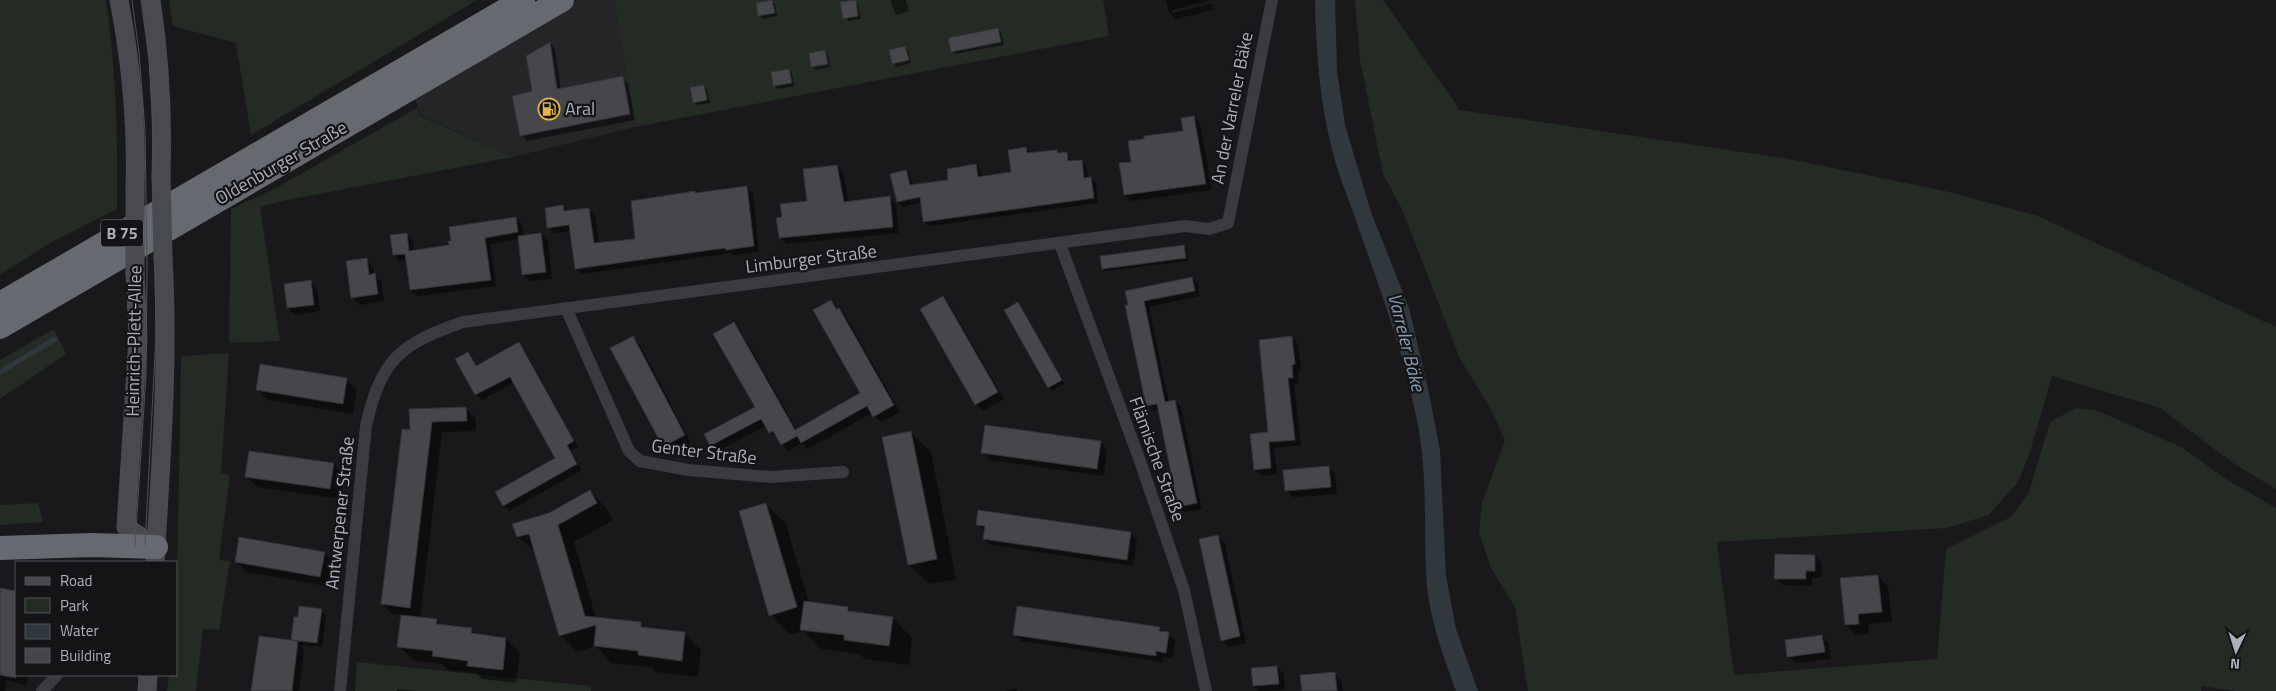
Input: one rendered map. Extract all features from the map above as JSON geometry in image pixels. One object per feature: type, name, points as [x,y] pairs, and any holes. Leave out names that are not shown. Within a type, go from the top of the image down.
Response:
[{"type":"highway","name":"Oldenburger Straße","points":[[0,304],[523,0]]},
{"type":"highway","name":"Oldenburger Straße","points":[[0,327],[562,0]]},
{"type":"highway","points":[[0,548],[92,545],[155,555]]},
{"type":"main road","name":"Heinrich-Plett-Allee","points":[[119,0],[128,65],[136,150],[135,272],[138,338],[126,527],[155,555]]},
{"type":"main road","name":"Heinrich-Plett-Allee","points":[[151,0],[162,102],[161,175],[166,303],[164,391],[155,555]]},
{"type":"main road","points":[[147,691],[148,676]]},
{"type":"street","name":"An der Varreler Bäke","points":[[1228,223],[1272,0]]},
{"type":"street","name":"Limburger Straße","points":[[403,349],[427,335],[463,322],[1185,226],[1209,229],[1228,223]]},
{"type":"street","name":"Flämische Straße","points":[[1060,244],[1140,461],[1184,590],[1206,691]]},
{"type":"street","name":"Genter Straße","points":[[566,308],[629,451],[640,461],[688,470],[771,477],[844,472]]},
{"type":"street","name":"Antwerpener Straße","points":[[340,691],[366,426],[372,398],[384,371],[403,349]]},
{"type":"street","points":[[42,691],[56,676]]},
{"type":"shaded area","points":[[577,0],[614,0],[635,127],[513,157],[420,115],[414,95]]},
{"type":"green space","points":[[0,0],[106,0],[117,130],[117,209],[50,243],[0,275]]},
{"type":"green space","points":[[169,0],[477,0],[251,135],[236,43],[173,26]]},
{"type":"green space","points":[[614,0],[1103,0],[1109,36],[635,127]]},
{"type":"green space","points":[[1355,0],[1383,0],[1460,110],[1789,159],[1945,191],[2038,216],[2276,327],[2276,489],[2233,463],[2160,408],[2052,376],[2029,455],[2018,482],[1989,515],[1946,528],[1717,542],[1734,675],[1937,659],[1946,549],[2011,517],[2029,492],[2050,422],[2076,408],[2098,411],[2183,448],[2226,479],[2276,508],[2276,691],[2234,691],[2202,686],[2201,691],[1528,691],[1515,607],[1491,568],[1479,532],[1482,503],[1505,440],[1489,405],[1460,359],[1402,209],[1383,174],[1360,60]]},
{"type":"green space","points":[[417,108],[420,116],[513,157],[282,201],[260,207],[280,341],[229,343],[231,209],[278,187]]},
{"type":"green space","points":[[54,329],[66,354],[0,399],[0,360]]},
{"type":"green space","points":[[229,353],[221,473],[230,475],[219,560],[230,561],[219,630],[203,629],[196,691],[167,691],[169,676],[178,676],[178,561],[181,356]]},
{"type":"green space","points":[[38,503],[43,522],[0,525],[0,505]]},
{"type":"green space","points":[[357,662],[591,686],[591,691],[355,691]]},
{"type":"water","name":"Varreler Bäke","points":[[1315,0],[1335,0],[1337,71],[1345,125],[1371,212],[1409,308],[1429,393],[1440,451],[1446,576],[1456,629],[1478,691],[1456,691],[1432,617],[1427,586],[1424,484],[1419,431],[1408,380],[1394,330],[1340,176],[1329,138],[1316,40]]},
{"type":"building","points":[[772,0],[775,13],[758,16],[756,3]]},
{"type":"building","points":[[856,0],[858,16],[843,19],[840,2]]},
{"type":"building","points":[[998,28],[1001,42],[951,52],[948,38]]},
{"type":"building","points":[[550,42],[557,89],[623,76],[630,114],[520,136],[512,96],[532,91],[526,56]]},
{"type":"building","points":[[905,46],[909,60],[892,64],[889,50]]},
{"type":"building","points":[[825,50],[828,64],[811,67],[809,53]]},
{"type":"building","points":[[789,69],[792,83],[773,86],[771,72]]},
{"type":"building","points":[[704,85],[707,100],[693,103],[690,87]]},
{"type":"building","points":[[1194,116],[1206,184],[1124,195],[1119,163],[1131,162],[1128,141],[1144,139],[1144,136],[1183,131],[1181,118]]},
{"type":"building","points":[[1026,147],[1027,153],[1057,150],[1058,153],[1067,152],[1068,161],[1082,160],[1084,178],[1091,177],[1094,198],[923,222],[920,197],[897,202],[890,174],[906,170],[910,185],[948,180],[947,169],[976,164],[978,177],[1011,172],[1008,150]]},
{"type":"building","points":[[837,165],[844,202],[890,196],[893,227],[779,238],[776,218],[782,217],[780,204],[807,201],[803,169]]},
{"type":"building","points":[[747,186],[754,246],[726,250],[725,248],[575,269],[569,225],[547,228],[545,208],[563,205],[564,211],[589,208],[594,243],[635,239],[631,201],[695,191],[695,193]]},
{"type":"building","points":[[516,217],[518,232],[485,238],[491,280],[410,290],[405,254],[393,255],[390,235],[407,233],[409,251],[449,245],[448,241],[451,241],[449,227]]},
{"type":"building","points":[[541,233],[546,272],[522,275],[518,236]]},
{"type":"building","points":[[1184,245],[1186,258],[1102,269],[1100,256]]},
{"type":"building","points":[[367,258],[369,275],[375,273],[378,294],[351,298],[346,261]]},
{"type":"building","points":[[1192,277],[1195,291],[1144,301],[1165,402],[1175,400],[1197,503],[1178,507],[1157,404],[1146,406],[1125,305],[1128,305],[1125,291]]},
{"type":"building","points":[[311,280],[314,305],[287,308],[284,284]]},
{"type":"building","points":[[943,296],[998,392],[975,405],[920,309]]},
{"type":"building","points":[[831,300],[836,309],[839,308],[894,405],[873,417],[867,406],[801,443],[797,436],[781,445],[773,431],[769,433],[761,419],[710,446],[704,434],[755,407],[713,334],[734,322],[795,430],[860,393],[813,310]]},
{"type":"building","points":[[1018,302],[1062,380],[1048,388],[1004,310]]},
{"type":"building","points":[[633,336],[685,435],[663,447],[610,348]]},
{"type":"building","points":[[1292,336],[1295,364],[1292,365],[1293,378],[1288,378],[1295,440],[1269,442],[1271,468],[1254,470],[1250,434],[1268,432],[1259,340]]},
{"type":"building","points":[[519,342],[574,441],[567,445],[577,464],[503,506],[495,492],[555,458],[510,377],[475,395],[455,359],[468,352],[476,366]]},
{"type":"building","points":[[260,364],[347,378],[343,404],[256,390]]},
{"type":"building","points":[[466,407],[467,421],[432,422],[410,608],[381,604],[402,429],[410,430],[409,409]]},
{"type":"building","points":[[985,425],[1101,441],[1097,469],[981,453]]},
{"type":"building","points":[[911,431],[937,559],[908,565],[882,437]]},
{"type":"building","points":[[249,451],[334,463],[330,489],[245,477]]},
{"type":"building","points":[[1329,466],[1331,487],[1285,491],[1283,470]]},
{"type":"building","points":[[590,490],[597,503],[558,525],[585,616],[641,622],[641,627],[685,632],[682,661],[638,655],[638,651],[594,646],[596,625],[559,636],[529,534],[517,537],[512,524],[549,513]]},
{"type":"building","points":[[766,503],[797,607],[769,616],[739,511]]},
{"type":"building","points":[[978,510],[1131,532],[1127,560],[983,539],[985,526],[976,525]]},
{"type":"building","points":[[1218,535],[1240,636],[1221,641],[1199,539]]},
{"type":"building","points":[[239,537],[325,552],[320,577],[235,562]]},
{"type":"building","points":[[1775,554],[1815,555],[1815,571],[1806,571],[1806,579],[1774,579]]},
{"type":"building","points":[[1878,575],[1882,612],[1858,614],[1859,624],[1845,625],[1840,578]]},
{"type":"building","points":[[0,588],[15,591],[16,678],[0,675]]},
{"type":"building","points":[[804,601],[848,607],[848,611],[893,617],[889,646],[844,640],[844,635],[800,630]]},
{"type":"building","points":[[299,606],[322,609],[317,643],[291,640],[294,617],[298,617]]},
{"type":"building","points":[[1017,606],[1160,627],[1159,631],[1169,632],[1166,653],[1156,651],[1156,656],[1013,635]]},
{"type":"building","points":[[401,615],[437,619],[436,624],[472,628],[471,633],[506,638],[503,670],[467,666],[468,661],[432,656],[433,651],[397,647]]},
{"type":"building","points":[[1822,635],[1825,652],[1787,657],[1785,640]]},
{"type":"building","points":[[259,636],[298,641],[292,691],[251,691]]},
{"type":"building","points":[[1277,666],[1279,684],[1253,686],[1251,668]]},
{"type":"building","points":[[1335,672],[1337,691],[1302,691],[1300,675]]},
{"type":"waterway","points":[[0,372],[55,339]]},
{"type":"tram line","points":[[132,0],[139,53],[145,131],[147,267],[146,375],[135,546]]},
{"type":"tram line","points":[[141,0],[149,58],[153,131],[156,336],[145,545]]},
{"type":"place","name":"Aral","points":[[549,109]]}]
